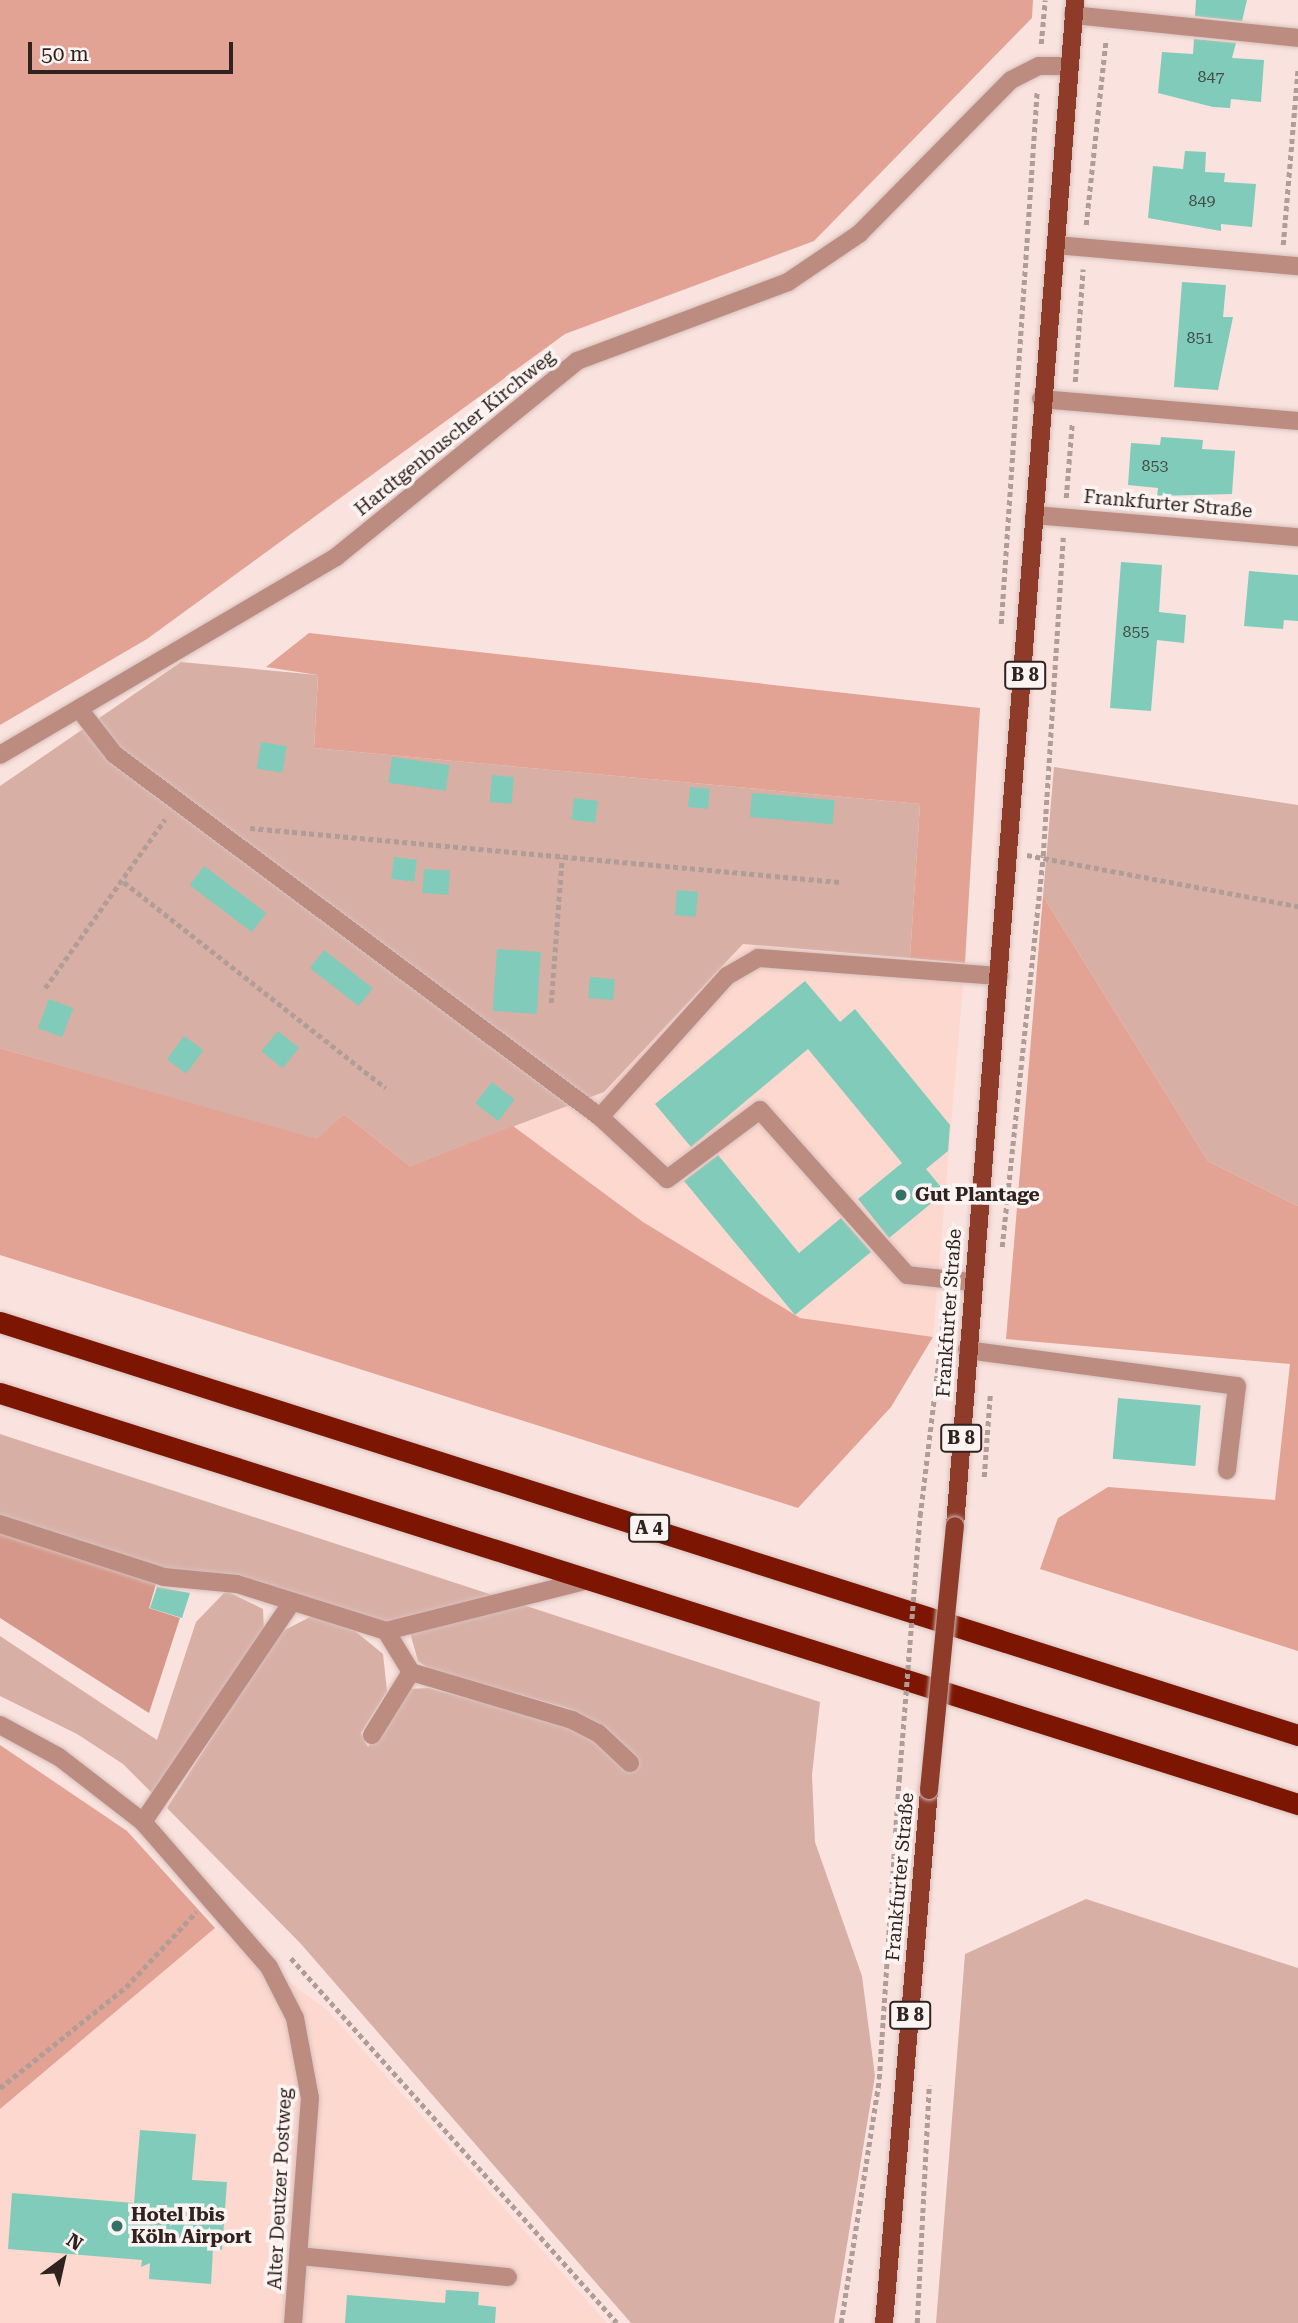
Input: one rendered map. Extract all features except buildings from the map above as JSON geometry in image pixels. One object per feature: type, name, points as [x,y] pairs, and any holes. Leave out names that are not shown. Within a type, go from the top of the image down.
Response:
[{"type":"highway","name":"A 4","points":[[0,1322],[1298,1735]]},
{"type":"highway","points":[[0,1393],[1298,1804]]},
{"type":"highway","points":[[1222,1781],[1298,1814]]},
{"type":"main road","name":"Frankfurter Straße","points":[[884,2323],[929,1790],[955,1526],[972,1282],[1010,854],[1041,399],[1074,7]]},
{"type":"street","name":"Frankfurter Straße","points":[[1074,7],[1109,18],[1298,38]]},
{"type":"street","name":"Hardtgenbuscher Kirchweg","points":[[0,755],[336,557],[577,361],[788,282],[859,234],[1012,80],[1039,66],[1069,66]]},
{"type":"street","points":[[1056,245],[1289,266]]},
{"type":"street","points":[[1041,399],[1298,421]]},
{"type":"street","name":"Frankfurter Straße","points":[[1034,515],[1298,537]]},
{"type":"street","points":[[79,709],[114,754],[600,1117],[667,1179],[760,1110],[907,1275],[972,1282]]},
{"type":"street","points":[[600,1117],[727,976],[758,958],[999,976]]},
{"type":"street","points":[[967,1350],[1237,1386],[1227,1469]]},
{"type":"street","points":[[0,1524],[164,1577],[237,1584],[386,1630],[589,1580]]},
{"type":"street","points":[[143,1822],[292,1602]]},
{"type":"street","points":[[386,1630],[411,1672],[572,1720],[598,1733],[630,1763]]},
{"type":"street","points":[[372,1735],[411,1672]]},
{"type":"street","name":"Alter Deutzer Postweg","points":[[0,1726],[59,1757],[143,1822],[269,1967],[295,2018],[310,2098],[293,2323]]},
{"type":"street","points":[[300,2256],[508,2277]]},
{"type":"path","points":[[1000,641],[1045,0]]},
{"type":"path","points":[[1001,1259],[1043,856],[1084,249],[1109,18]]},
{"type":"path","points":[[1289,266],[1298,68]]},
{"type":"path","points":[[45,988],[124,882],[177,801]]},
{"type":"path","points":[[222,835],[251,828],[840,882]]},
{"type":"path","points":[[1010,854],[1043,856],[1298,906]]},
{"type":"path","points":[[551,1003],[562,857]]},
{"type":"path","points":[[124,882],[386,1088]]},
{"type":"path","points":[[841,2323],[879,2079],[920,1516],[949,1280]]},
{"type":"path","points":[[0,2088],[126,1987],[209,1895]]},
{"type":"path","points":[[281,1946],[617,2323]]},
{"type":"path","points":[[917,2323],[929,2072]]},
{"type":"shaded area","points":[[0,0],[1033,0],[1032,18],[814,241],[565,334],[147,639],[0,725]]},
{"type":"shaded area","points":[[309,633],[980,708],[965,963],[910,958],[920,804],[314,748],[318,675],[266,667]]},
{"type":"shaded area","points":[[181,662],[318,675],[314,748],[920,804],[910,958],[743,944],[604,1092],[410,1166],[344,1114],[317,1140],[0,1048],[0,786]]},
{"type":"shaded area","points":[[1054,767],[1298,805],[1298,1206],[1208,1161],[1043,896]]},
{"type":"shaded area","points":[[1043,896],[1208,1161],[1298,1206],[1298,1651],[1040,1569],[1058,1518],[1108,1487],[1275,1500],[1290,1364],[1006,1339]]},
{"type":"shaded area","points":[[743,944],[965,963],[933,1337],[800,1319],[643,1222],[513,1126],[604,1092]]},
{"type":"shaded area","points":[[0,1048],[317,1139],[344,1114],[410,1166],[513,1126],[643,1222],[800,1318],[933,1337],[891,1407],[798,1508],[0,1255]]},
{"type":"shaded area","points":[[0,1434],[820,1702],[812,1775],[815,1842],[862,1976],[875,2076],[834,2323],[631,2323],[301,1944],[167,1808],[279,1633],[312,1616],[355,1631],[383,1654],[387,1691],[361,1733],[368,1747],[408,1689],[429,1688],[568,1726],[600,1745],[605,1730],[568,1708],[431,1670],[418,1661],[409,1629],[217,1575],[162,1570],[0,1516]]},
{"type":"shaded area","points":[[0,1532],[156,1584],[149,1608],[180,1618],[149,1713],[0,1618]]},
{"type":"shaded area","points":[[226,1591],[263,1609],[264,1630],[154,1795],[123,1764],[77,1734],[0,1696],[0,1636],[157,1740],[196,1622]]},
{"type":"shaded area","points":[[0,1745],[127,1831],[215,1928],[0,2109]]},
{"type":"shaded area","points":[[1086,1899],[1298,1968],[1298,2323],[936,2323],[965,1954]]},
{"type":"shaded area","points":[[215,1928],[327,2010],[607,2323],[0,2323],[0,2109]]},
{"type":"place","name":"Gut Plantage","points":[[901,1195]]},
{"type":"place","name":"Hotel Ibis Köln Airport","points":[[117,2226]]}]
